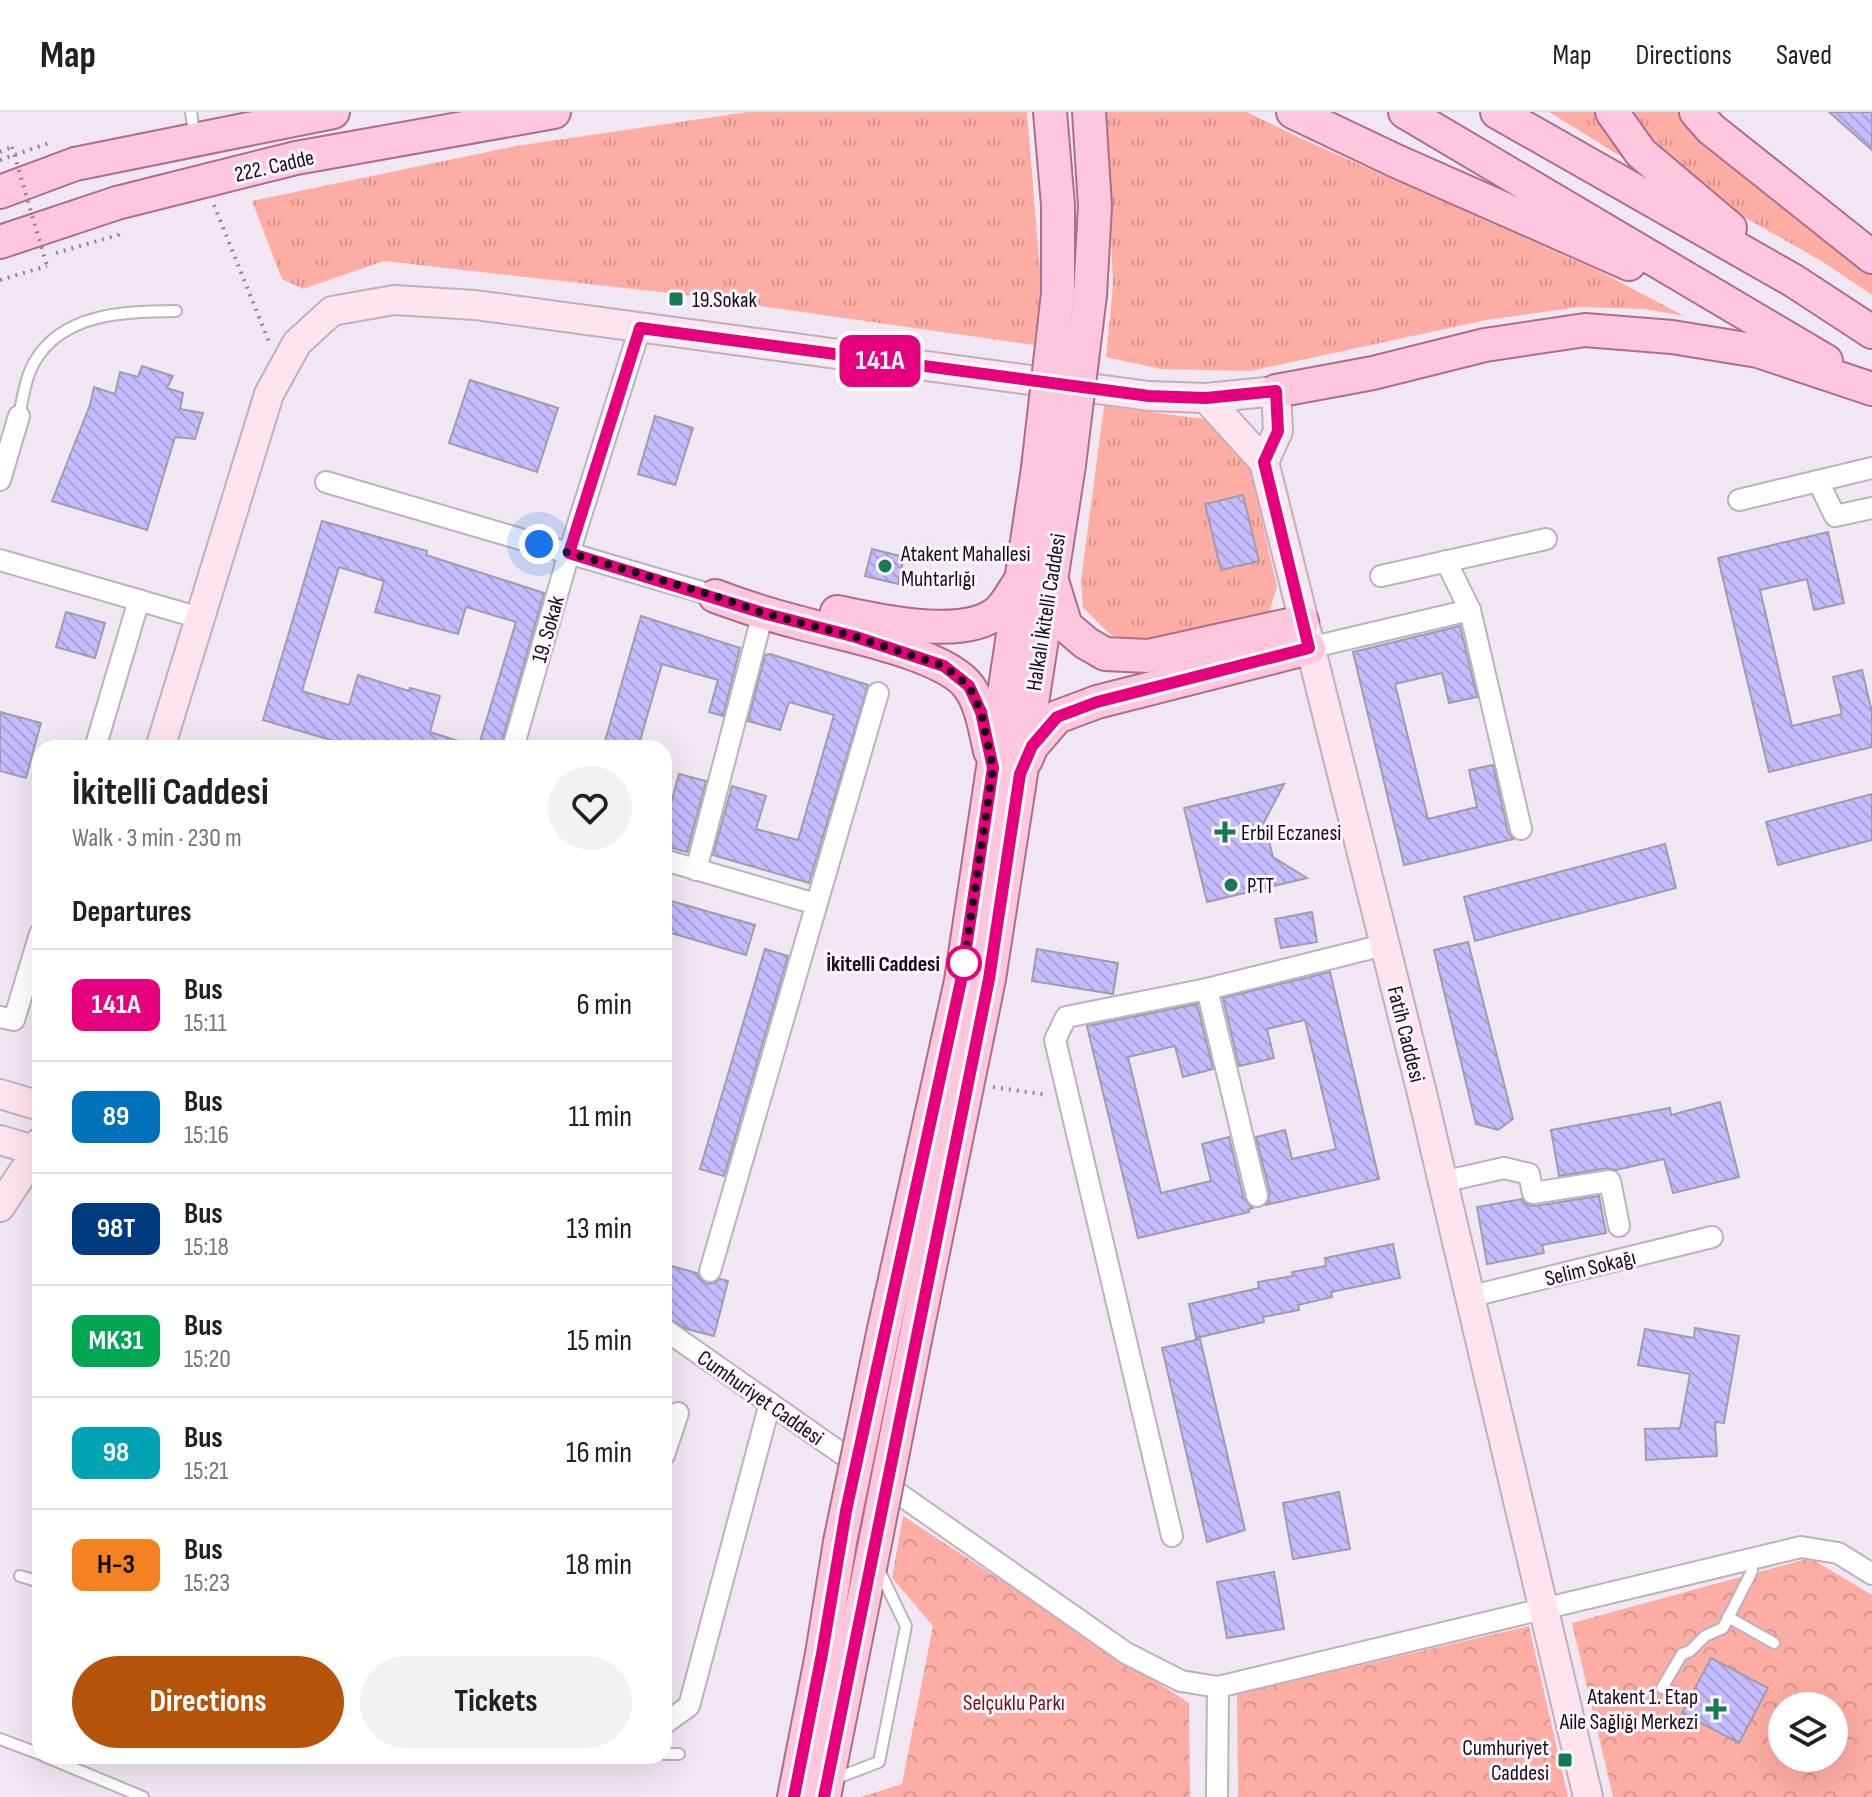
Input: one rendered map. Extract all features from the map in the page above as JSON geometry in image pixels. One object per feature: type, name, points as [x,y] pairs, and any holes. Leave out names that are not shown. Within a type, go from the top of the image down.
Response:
[{"type":"main road","name":"222. Cadde","points":[[0,192],[193,126],[333,112]]},
{"type":"main road","name":"222. Cadde","points":[[0,242],[117,203],[296,158],[554,112]]},
{"type":"main road","points":[[1050,112],[1058,205],[1053,466]]},
{"type":"main road","points":[[1053,466],[1090,295],[1095,206],[1089,112]]},
{"type":"main road","points":[[1293,112],[1396,161],[1770,326]]},
{"type":"main road","points":[[1405,112],[1872,389]]},
{"type":"main road","points":[[1497,112],[1794,281],[1872,332]]},
{"type":"main road","points":[[1612,112],[1641,153],[1794,281]]},
{"type":"main road","points":[[1696,112],[1711,129],[1872,257]]},
{"type":"main road","points":[[1276,391],[1373,373],[1485,345],[1585,330],[1672,337],[1758,351],[1872,389]]},
{"type":"main road","name":"Halkalı İkitelli Caddesi","points":[[794,1797],[840,1542],[884,1329],[1007,771],[1053,466]]},
{"type":"main road","points":[[715,596],[801,604],[892,624],[941,627],[970,625],[999,612],[1037,578],[1066,626],[1105,654],[1148,656],[1306,635]]},
{"type":"main road","points":[[715,596],[944,666],[969,686],[1007,771],[1057,717],[1306,635]]},
{"type":"main road","name":"Halkalı İkitelli Caddesi","points":[[826,1789],[989,979],[1007,771]]},
{"type":"street","points":[[162,740],[269,394],[297,343],[332,311],[394,300],[475,305],[1149,396],[1206,398],[1276,391],[1278,431],[1264,462],[1206,398]]},
{"type":"street","name":"19. Sokak","points":[[515,740],[569,553],[640,328]]},
{"type":"street","points":[[0,480],[19,416]]},
{"type":"street","name":"Fatih Caddesi","points":[[1264,462],[1442,1182],[1588,1797]]},
{"type":"street","points":[[1739,500],[1872,468]]},
{"type":"street","points":[[1818,481],[1835,516],[1872,508]]},
{"type":"street","points":[[326,482],[715,596]]},
{"type":"street","points":[[1381,576],[1546,539]]},
{"type":"street","points":[[0,560],[200,618]]},
{"type":"street","points":[[1446,561],[1470,610],[1521,829]]},
{"type":"street","points":[[97,740],[139,600]]},
{"type":"street","points":[[1306,635],[1470,610]]},
{"type":"street","points":[[696,870],[763,613]]},
{"type":"street","points":[[710,1271],[878,693]]},
{"type":"street","points":[[672,862],[816,904]]},
{"type":"street","points":[[1172,1536],[1055,1040],[1066,1017],[1207,989],[1384,945]]},
{"type":"street","points":[[0,1017],[14,1020],[32,960]]},
{"type":"street","points":[[1207,989],[1257,1196]]},
{"type":"street","points":[[0,1094],[32,1104]]},
{"type":"street","points":[[0,1140],[32,1147]]},
{"type":"street","points":[[0,1207],[32,1159]]},
{"type":"street","points":[[1442,1182],[1504,1168],[1529,1174],[1533,1193],[1610,1181],[1619,1226]]},
{"type":"street","name":"Selim Sokağı","points":[[1468,1297],[1712,1237]]},
{"type":"street","name":"Cumhuriyet Caddesi","points":[[672,1335],[1126,1653],[1181,1681],[1218,1687],[1801,1547],[1838,1553],[1872,1574]]},
{"type":"street","points":[[672,1718],[689,1706],[770,1403]]},
{"type":"street","points":[[672,1431],[678,1413]]},
{"type":"street","points":[[1217,1797],[1218,1687]]},
{"type":"lane","points":[[19,416],[35,361],[47,344],[62,332],[85,319],[176,311]]},
{"type":"lane","points":[[826,1789],[879,1762],[906,1626],[874,1547]]},
{"type":"lane","points":[[1662,1688],[1682,1654],[1690,1651],[1705,1636],[1723,1628],[1752,1571],[1750,1559]]},
{"type":"lane","points":[[20,1576],[32,1580]]},
{"type":"lane","points":[[1728,1617],[1774,1643]]},
{"type":"lane","points":[[0,1739],[32,1751]]},
{"type":"lane","points":[[672,1754],[679,1754]]},
{"type":"lane","points":[[64,1764],[143,1797]]},
{"type":"path","points":[[0,152],[12,147],[47,266],[0,280]]},
{"type":"path","points":[[204,181],[281,371]]},
{"type":"path","points":[[967,1083],[1045,1096],[1067,1091]]},
{"type":"green space","points":[[748,112],[1027,112],[1041,283],[1034,345],[669,293],[384,261],[303,289],[282,279],[252,201],[516,146]]},
{"type":"green space","points":[[1106,112],[1247,112],[1599,271],[1684,316],[1645,309],[1580,307],[1487,320],[1250,371],[1160,369],[1106,357],[1113,285]]},
{"type":"green space","points":[[1549,112],[1599,112],[1633,164]]},
{"type":"green space","points":[[1628,112],[1683,112],[1872,272],[1872,295],[1823,262],[1730,209],[1659,152]]},
{"type":"green space","points":[[1104,406],[1204,419],[1248,460],[1277,587],[1267,618],[1132,644],[1110,634],[1083,608],[1081,580]]},
{"type":"green space","name":"Selçuklu Parkı","points":[[903,1516],[1189,1703],[1190,1797],[861,1797],[902,1784],[933,1626],[892,1578]]},
{"type":"green space","points":[[1810,1558],[1872,1595],[1872,1797],[1613,1797],[1572,1623]]},
{"type":"green space","points":[[1529,1626],[1568,1797],[1238,1797],[1237,1694]]},
{"type":"building","points":[[1829,112],[1872,112],[1872,150]]},
{"type":"building","points":[[142,366],[173,376],[167,388],[183,393],[180,409],[203,413],[195,439],[175,437],[147,530],[52,501],[90,405],[94,387],[115,394],[120,372],[138,377]]},
{"type":"building","points":[[470,380],[558,408],[537,472],[449,443]]},
{"type":"building","points":[[655,416],[693,428],[675,485],[638,474]]},
{"type":"building","points":[[1243,495],[1259,561],[1221,570],[1205,504]]},
{"type":"building","points":[[322,521],[427,551],[426,555],[544,593],[502,740],[480,740],[516,622],[466,607],[458,634],[375,612],[384,581],[339,567],[302,691],[349,705],[358,675],[409,691],[410,688],[440,696],[430,732],[455,740],[331,740],[263,720]]},
{"type":"building","points":[[1828,532],[1844,603],[1814,610],[1807,579],[1760,590],[1792,726],[1842,714],[1833,677],[1862,670],[1872,712],[1872,747],[1769,772],[1718,558]]},
{"type":"building","name":"Atakent Mahallesi Muhtarlığı","points":[[872,549],[904,557],[898,584],[865,576]]},
{"type":"building","points":[[66,612],[105,623],[95,658],[56,647]]},
{"type":"building","points":[[641,616],[740,648],[723,716],[709,712],[718,680],[662,664],[640,740],[605,740]]},
{"type":"building","points":[[1460,626],[1477,697],[1449,703],[1442,673],[1395,684],[1428,819],[1477,807],[1469,770],[1493,765],[1508,832],[1513,839],[1404,865],[1353,652]]},
{"type":"building","points":[[765,655],[868,685],[809,883],[713,855],[732,786],[766,796],[756,829],[798,840],[834,715],[789,702],[780,730],[748,721]]},
{"type":"building","points":[[0,712],[41,723],[36,740],[32,740],[32,756],[26,778],[0,771]]},
{"type":"building","points":[[679,774],[706,781],[687,852],[672,848],[672,800]]},
{"type":"building","points":[[1284,784],[1264,822],[1273,857],[1307,878],[1207,902],[1184,808]]},
{"type":"building","points":[[1872,794],[1872,840],[1778,865],[1766,822]]},
{"type":"building","points":[[1665,844],[1676,888],[1475,941],[1464,897]]},
{"type":"building","points":[[672,901],[755,925],[746,955],[672,933]]},
{"type":"building","points":[[1312,912],[1317,942],[1281,948],[1275,919]]},
{"type":"building","points":[[1468,942],[1513,1119],[1498,1130],[1476,1124],[1434,950]]},
{"type":"building","points":[[765,949],[788,956],[724,1176],[700,1169]]},
{"type":"building","points":[[1037,949],[1118,963],[1113,994],[1032,981]]},
{"type":"building","points":[[1330,972],[1379,1179],[1266,1205],[1270,1193],[1256,1137],[1285,1130],[1292,1159],[1336,1149],[1305,1020],[1267,1029],[1274,1058],[1239,1066],[1223,998]]},
{"type":"building","points":[[1197,1004],[1213,1069],[1183,1077],[1175,1046],[1128,1057],[1161,1193],[1211,1181],[1202,1144],[1229,1137],[1244,1199],[1253,1208],[1249,1212],[1138,1238],[1087,1026]]},
{"type":"building","points":[[1720,1102],[1739,1177],[1673,1193],[1664,1159],[1616,1170],[1608,1168],[1559,1176],[1551,1130],[1670,1108],[1671,1115]]},
{"type":"building","points":[[1599,1196],[1606,1233],[1542,1245],[1544,1253],[1487,1264],[1477,1207],[1522,1199],[1528,1205],[1535,1206]]},
{"type":"building","points":[[1393,1244],[1400,1278],[1331,1292],[1332,1297],[1298,1305],[1299,1310],[1263,1317],[1264,1322],[1196,1338],[1189,1304],[1259,1288],[1258,1282],[1293,1276],[1292,1272],[1326,1266],[1325,1258]]},
{"type":"building","points":[[672,1266],[697,1273],[707,1284],[720,1279],[728,1281],[714,1336],[687,1329],[672,1321]]},
{"type":"building","points":[[1695,1328],[1739,1336],[1724,1423],[1715,1422],[1717,1456],[1646,1460],[1645,1429],[1680,1428],[1690,1374],[1638,1365],[1645,1329],[1694,1338]]},
{"type":"building","points":[[1200,1339],[1245,1530],[1207,1542],[1162,1348]]},
{"type":"building","points":[[1339,1492],[1350,1549],[1293,1559],[1283,1503]]},
{"type":"building","points":[[1274,1572],[1284,1629],[1227,1638],[1217,1582]]},
{"type":"building","points":[[1711,1658],[1768,1688],[1739,1743],[1682,1713]]},
{"type":"bus line","name":"141A","points":[[794,1797],[846,1511],[961,981],[993,768],[981,712],[969,686],[944,666],[569,553],[640,328],[1149,396],[1206,398],[1276,391],[1278,431],[1264,462],[1309,648],[1097,702],[1057,717],[1032,746],[1020,774],[989,979],[824,1797]]},
{"type":"place","name":"19.Sokak","points":[[676,299]]},
{"type":"place","name":"Atakent Mahallesi Muhtarlığı","points":[[885,566]]},
{"type":"place","name":"Erbil Eczanesi","points":[[1225,832]]},
{"type":"place","name":"PTT","points":[[1231,885]]},
{"type":"place","name":"İkitelli Caddesi","points":[[964,963]]},
{"type":"place","name":"Atakent 1. Etap Aile Sağlığı Merkezi","points":[[1716,1709]]},
{"type":"place","name":"Cumhuriyet Caddesi","points":[[1565,1760]]},
{"type":"route","points":[[539,544],[944,666],[969,686],[981,712],[993,768],[964,963]]}]
